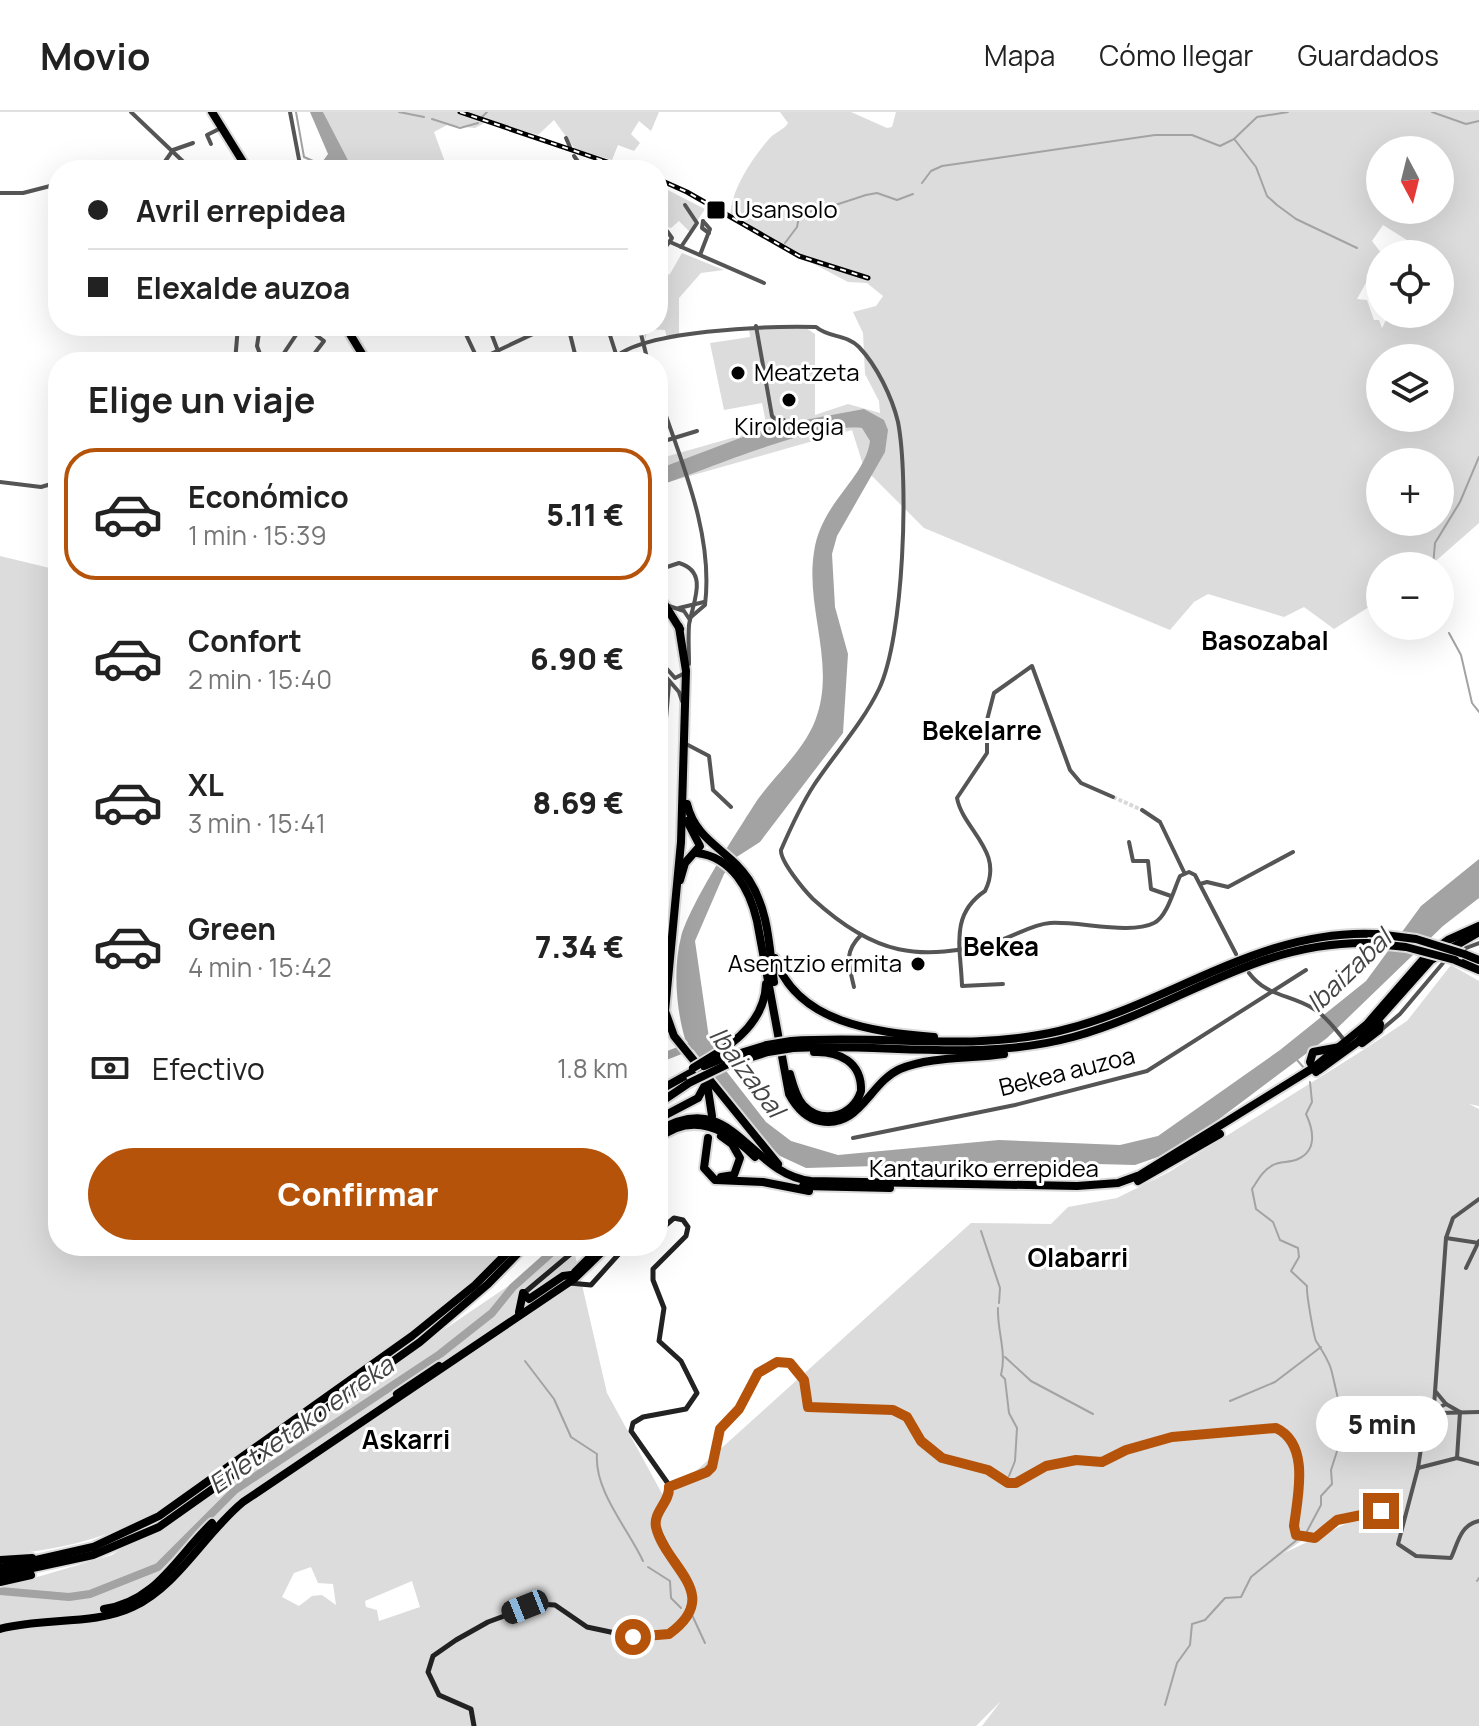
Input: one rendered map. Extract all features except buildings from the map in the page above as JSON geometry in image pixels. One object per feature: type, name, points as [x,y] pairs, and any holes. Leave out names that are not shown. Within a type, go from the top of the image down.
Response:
[{"type":"highway","points":[[212,112],[242,160]]},
{"type":"highway","points":[[668,971],[681,844],[686,671],[682,638],[669,606]]},
{"type":"highway","points":[[679,627],[689,664],[687,821],[697,839],[739,873],[757,894],[785,981],[802,1001],[822,1012],[887,1031],[1000,1041]]},
{"type":"highway","points":[[687,804],[694,825],[717,857]]},
{"type":"highway","points":[[681,844],[697,839]]},
{"type":"highway","points":[[678,887],[685,863],[695,854],[697,839]]},
{"type":"highway","points":[[681,844],[686,854],[717,857]]},
{"type":"highway","points":[[678,887],[692,862],[717,857]]},
{"type":"highway","points":[[739,873],[754,907],[789,1094],[796,1106],[815,1120],[844,1120],[855,1113],[883,1080],[913,1065],[1015,1052],[1122,1021],[1269,956],[1308,946],[1367,943],[1406,947],[1479,970]]},
{"type":"highway","points":[[1315,1070],[1310,1059],[1313,1052],[1345,1047],[1374,1034],[1426,956],[1448,940],[1479,926]]},
{"type":"highway","points":[[1380,1022],[1431,960],[1479,932]]},
{"type":"highway","points":[[668,1084],[722,1058],[843,1037],[1000,1041],[1054,1032],[1104,1018],[1272,946],[1325,935],[1377,934],[1416,939],[1465,951],[1479,960]]},
{"type":"highway","points":[[770,942],[787,1059],[799,1099],[815,1113],[826,1117],[841,1115],[854,1105],[861,1083],[857,1070],[848,1059],[833,1053],[792,1047]]},
{"type":"highway","points":[[668,1097],[722,1058],[760,1010],[765,993],[765,963]]},
{"type":"highway","name":"Kantauriko errepidea","points":[[668,1132],[690,1125],[709,1125],[735,1138],[764,1166],[791,1183],[862,1188],[1117,1188],[1150,1177],[1315,1070],[1380,1022]]},
{"type":"highway","points":[[668,1024],[705,1085],[698,1098],[668,1114]]},
{"type":"highway","points":[[792,1047],[846,1045],[958,1051],[1051,1042]]},
{"type":"highway","points":[[722,1058],[740,1060],[768,1051]]},
{"type":"highway","points":[[696,1070],[711,1091],[712,1116],[719,1093]]},
{"type":"highway","points":[[696,1070],[719,1093],[771,1158],[793,1173],[912,1183]]},
{"type":"highway","name":"Kantauriko errepidea","points":[[668,1129],[678,1121],[710,1119],[737,1133],[767,1162],[794,1178],[934,1184],[1118,1183],[1163,1162],[1315,1070]]},
{"type":"highway","points":[[668,1133],[699,1129],[717,1133],[732,1144],[740,1164],[734,1175],[719,1177],[707,1168],[704,1156]]},
{"type":"highway","points":[[708,1138],[704,1156],[706,1173],[721,1182],[763,1182],[815,1192],[862,1188]]},
{"type":"highway","points":[[0,1568],[80,1551],[127,1534],[190,1496],[431,1322],[503,1256]]},
{"type":"highway","points":[[0,1582],[84,1561],[177,1515],[420,1342],[488,1284],[515,1256]]},
{"type":"highway","points":[[0,1629],[115,1613],[154,1595],[218,1523],[243,1502],[573,1278],[597,1256]]},
{"type":"highway","points":[[523,1293],[529,1299],[563,1276],[573,1278]]},
{"type":"highway","points":[[0,1622],[110,1608],[140,1597],[155,1587],[200,1534],[242,1497],[573,1278]]},
{"type":"highway","points":[[519,1312],[523,1293]]},
{"type":"highway","points":[[0,1575],[59,1564],[115,1548]]},
{"type":"highway","points":[[0,1560],[80,1551]]},
{"type":"street","points":[[131,112],[182,160]]},
{"type":"street","points":[[290,112],[299,160]]},
{"type":"street","points":[[211,144],[207,135],[221,128]]},
{"type":"street","points":[[566,138],[570,147]]},
{"type":"street","points":[[165,160],[173,150],[193,143]]},
{"type":"street","points":[[574,156],[577,160]]},
{"type":"street","points":[[0,193],[23,193],[48,187]]},
{"type":"street","points":[[681,247],[697,223],[697,218],[685,205]]},
{"type":"street","points":[[668,232],[670,242],[764,283]]},
{"type":"street","points":[[700,255],[709,233]]},
{"type":"street","points":[[625,352],[696,332],[756,326],[816,327],[822,332],[846,338],[858,347],[892,403],[900,441],[902,523],[896,627],[890,660],[865,717],[798,812],[780,855],[813,898],[862,934],[900,952],[959,948],[1004,939],[1047,923],[1151,925],[1159,920],[1184,872]]},
{"type":"street","points":[[756,326],[772,416],[777,421],[784,420]]},
{"type":"street","points":[[316,352],[324,341],[317,336]]},
{"type":"street","points":[[492,336],[498,351],[529,336]]},
{"type":"street","points":[[640,336],[645,352]]},
{"type":"street","points":[[668,421],[696,509],[708,578],[706,601],[691,618],[689,664]]},
{"type":"street","points":[[668,440],[697,431]]},
{"type":"street","points":[[0,482],[41,487],[48,485]]},
{"type":"street","points":[[668,565],[674,562],[686,565],[694,575],[698,607]]},
{"type":"street","points":[[688,605],[698,592]]},
{"type":"street","points":[[679,608],[688,605],[698,607]]},
{"type":"street","points":[[669,606],[679,608],[691,618]]},
{"type":"street","points":[[668,671],[671,676],[682,675],[682,638]]},
{"type":"street","points":[[1003,984],[962,986],[959,948],[960,927],[969,902],[985,891],[990,870],[983,842],[958,806],[957,798],[987,753],[987,720],[994,693],[1032,666],[1070,770],[1081,783],[1113,797]]},
{"type":"street","points":[[668,677],[671,696],[668,713]]},
{"type":"street","points":[[669,682],[679,692],[683,711]]},
{"type":"street","points":[[671,696],[679,692]]},
{"type":"street","points":[[688,745],[709,756],[713,790],[731,807]]},
{"type":"street","points":[[1142,810],[1160,822],[1184,872],[1195,875],[1236,954]]},
{"type":"street","points":[[1129,842],[1133,861],[1148,861],[1151,889],[1171,896]]},
{"type":"street","points":[[1200,884],[1207,882],[1228,887],[1293,852]]},
{"type":"street","points":[[854,987],[847,960],[850,946],[862,934]]},
{"type":"street","points":[[1465,951],[1479,943]]},
{"type":"street","points":[[1380,1022],[1443,963]]},
{"type":"street","name":"Bekea auzoa","points":[[853,1138],[880,1129],[1015,1105],[1147,1071],[1306,970]]},
{"type":"street","points":[[1249,973],[1259,987],[1316,1010],[1337,1031],[1345,1047]]},
{"type":"street","points":[[1426,1414],[1433,1419],[1437,1409],[1435,1390],[1446,1238],[1453,1218],[1479,1199]]},
{"type":"street","points":[[668,1222],[672,1218],[683,1220],[688,1227],[686,1236],[668,1252]]},
{"type":"street","points":[[1446,1238],[1479,1243],[1466,1268]]},
{"type":"street","points":[[523,1293],[568,1256]]},
{"type":"street","points":[[581,1286],[595,1283],[618,1256]]},
{"type":"street","points":[[474,1726],[474,1714],[468,1706],[444,1698],[434,1689],[428,1667],[438,1651],[488,1622],[546,1603],[558,1606],[584,1626],[634,1637],[667,1635],[682,1622],[690,1607],[692,1590],[657,1530],[656,1521],[669,1496],[669,1487],[631,1431],[638,1419],[686,1409],[697,1393],[681,1361],[659,1341],[657,1333],[664,1308],[652,1275],[656,1262],[663,1256]]},
{"type":"street","points":[[573,1278],[581,1286]]},
{"type":"street","points":[[573,1278],[581,1286]]},
{"type":"street","points":[[669,1487],[701,1476],[712,1467],[720,1429],[739,1409],[742,1399],[764,1368],[777,1362],[790,1363],[804,1380],[806,1406],[886,1409],[902,1413],[921,1441],[942,1458],[988,1470],[1008,1483],[1016,1483],[1046,1466],[1076,1460],[1102,1462],[1126,1450],[1172,1437],[1276,1428],[1287,1434],[1298,1454],[1296,1535],[1315,1538],[1337,1520],[1376,1511],[1403,1518]]},
{"type":"street","points":[[1435,1390],[1446,1404],[1460,1412]]},
{"type":"street","points":[[1437,1409],[1446,1404]]},
{"type":"street","points":[[1479,1412],[1428,1408],[1418,1468],[1398,1544],[1416,1556],[1453,1557],[1457,1538],[1469,1524],[1479,1521]]},
{"type":"street","points":[[1457,1458],[1460,1412]]},
{"type":"street","points":[[1418,1468],[1435,1461],[1457,1458],[1479,1464]]},
{"type":"shaded area","points":[[310,112],[323,112],[348,160],[324,160],[328,154]]},
{"type":"shaded area","points":[[323,112],[659,112],[651,131],[639,121],[631,134],[640,143],[634,151],[618,145],[612,160],[575,149],[554,120],[538,135],[488,121],[475,128],[447,125],[434,132],[444,160],[346,160]]},
{"type":"shaded area","points":[[780,112],[851,112],[887,128],[892,127],[896,112],[1479,112],[1479,523],[1446,552],[1366,552],[1366,609],[1334,629],[1304,607],[1284,617],[1208,594],[1194,602],[1170,630],[924,528],[864,468],[852,430],[668,482],[668,456],[767,428],[762,403],[724,410],[710,343],[750,337],[749,328],[806,328],[815,334],[815,415],[848,404],[880,413],[879,401],[865,374],[863,333],[853,312],[876,306],[883,296],[867,283],[848,282],[731,220],[737,188],[769,139],[788,123]]},
{"type":"shaded area","points":[[668,190],[705,209],[690,232],[679,221],[668,227]]},
{"type":"shaded area","points":[[682,253],[724,270],[701,273],[679,298],[679,335],[667,338],[668,275]]},
{"type":"shaded area","points":[[864,409],[884,420],[888,430],[885,452],[837,536],[832,554],[835,607],[848,654],[843,733],[760,842],[735,858],[724,874],[695,941],[709,1038],[727,1072],[766,1122],[791,1141],[838,1155],[999,1140],[1120,1145],[1158,1136],[1280,1050],[1366,981],[1421,906],[1479,859],[1479,898],[1443,926],[1327,1038],[1178,1150],[1135,1165],[1019,1162],[806,1168],[780,1156],[765,1142],[685,1039],[679,1014],[677,962],[686,923],[704,887],[758,799],[804,742],[815,721],[823,679],[813,595],[814,552],[825,519],[860,467],[870,441],[862,428],[816,433],[760,449],[668,482],[668,465],[772,426]]},
{"type":"shaded area","points":[[0,556],[48,568],[48,1256],[496,1256],[479,1275],[404,1338],[149,1516],[76,1543],[0,1556]]},
{"type":"shaded area","points":[[1451,965],[1479,981],[1479,1106],[1469,1104],[1479,1109],[1479,1726],[982,1726],[1001,1701],[976,1726],[0,1726],[0,1588],[112,1555],[552,1256],[575,1256],[607,1393],[665,1499],[971,1223],[1051,1224],[1068,1207],[1117,1198],[1169,1172],[1407,1021]],"holes":[[[1372,1506],[1379,1508],[1284,1553],[1321,1527]],[[311,1567],[318,1583],[333,1584],[336,1605],[322,1595],[312,1596],[299,1606],[282,1597],[294,1573]],[[412,1581],[420,1607],[379,1621],[377,1610],[366,1607],[365,1601]]]},
{"type":"waterway","points":[[296,112],[304,157],[311,160]]},
{"type":"waterway","points":[[399,112],[424,117]]},
{"type":"waterway","points":[[482,117],[487,112]]},
{"type":"waterway","points":[[922,183],[931,171],[942,166],[1155,135],[1192,135],[1220,146],[1234,139],[1257,117],[1288,112]]},
{"type":"waterway","points":[[1432,112],[1466,124],[1479,121]]},
{"type":"waterway","points":[[432,119],[460,128],[478,123]]},
{"type":"waterway","points":[[1235,140],[1256,167],[1267,196],[1277,205],[1296,219],[1357,248]]},
{"type":"waterway","points":[[785,243],[797,227],[800,212],[817,211],[877,193],[897,200],[913,194]]},
{"type":"waterway","points":[[1434,552],[1435,543],[1460,502],[1479,457]]},
{"type":"waterway","points":[[1453,640],[1461,655],[1472,703],[1479,712]]},
{"type":"waterway","name":"Erletxetako erreka","points":[[668,1055],[691,1046]]},
{"type":"waterway","points":[[1297,1060],[1304,1068]]},
{"type":"waterway","points":[[1305,1535],[1321,1505],[1321,1496],[1332,1484],[1331,1470],[1346,1423],[1330,1365],[1315,1338],[1307,1286],[1291,1271],[1299,1257],[1298,1248],[1280,1240],[1273,1222],[1256,1209],[1252,1189],[1269,1167],[1298,1159],[1309,1150],[1312,1132],[1306,1114],[1312,1102],[1310,1082]]},
{"type":"waterway","points":[[981,1231],[1000,1288],[999,1303]]},
{"type":"waterway","name":"Erletxetako erreka","points":[[0,1591],[69,1597],[90,1594],[158,1567],[235,1490],[440,1354],[492,1313],[513,1287],[548,1256]]},
{"type":"waterway","points":[[998,1308],[1003,1358],[1001,1375],[1005,1379],[1009,1413],[1017,1428],[1015,1461],[1009,1476]]},
{"type":"waterway","points":[[1230,1401],[1275,1382],[1321,1347]]},
{"type":"waterway","points":[[1005,1357],[1031,1381],[1093,1414]]},
{"type":"waterway","points":[[525,1361],[554,1399],[571,1437],[597,1454],[601,1482],[607,1496],[643,1561]]},
{"type":"waterway","points":[[1165,1705],[1177,1663],[1190,1645],[1192,1624],[1205,1620],[1225,1598],[1241,1597],[1251,1577],[1298,1539]]},
{"type":"waterway","points":[[648,1567],[670,1581],[671,1598],[681,1608]]},
{"type":"waterway","points":[[692,1615],[705,1643]]},
{"type":"tunnel","points":[[1113,797],[1142,810]]},
{"type":"railway","points":[[460,112],[602,160]]},
{"type":"railway","points":[[668,183],[799,256],[868,278]]},
{"type":"place","name":"Usansolo","points":[[716,210]]},
{"type":"place","name":"Meatzeta","points":[[738,373]]},
{"type":"place","name":"Kiroldegia","points":[[789,400]]},
{"type":"place","name":"Asentzio ermita","points":[[918,964]]},
{"type":"district","name":"Basozabal","points":[[1265,641]]},
{"type":"district","name":"Bekelarre","points":[[982,731]]},
{"type":"district","name":"Bekea","points":[[1001,947]]},
{"type":"district","name":"Olabarri","points":[[1078,1258]]},
{"type":"district","name":"Askarri","points":[[406,1440]]},
{"type":"route","points":[[633,1637],[658,1637],[674,1631],[693,1599],[692,1590],[657,1530],[657,1517],[669,1496],[669,1487],[701,1476],[712,1467],[715,1440],[720,1429],[739,1409],[758,1373],[777,1362],[790,1363],[804,1380],[806,1406],[819,1409],[886,1409],[902,1413],[911,1421],[921,1441],[942,1458],[995,1472],[1008,1483],[1016,1483],[1046,1466],[1076,1460],[1102,1462],[1126,1450],[1172,1437],[1276,1428],[1287,1434],[1297,1448],[1296,1535],[1315,1538],[1337,1520],[1381,1511]]},
{"type":"water label","name":"Ibaizabal","points":[[1349,971]]},
{"type":"water label","name":"Ibaizabal","points":[[747,1072]]}]
